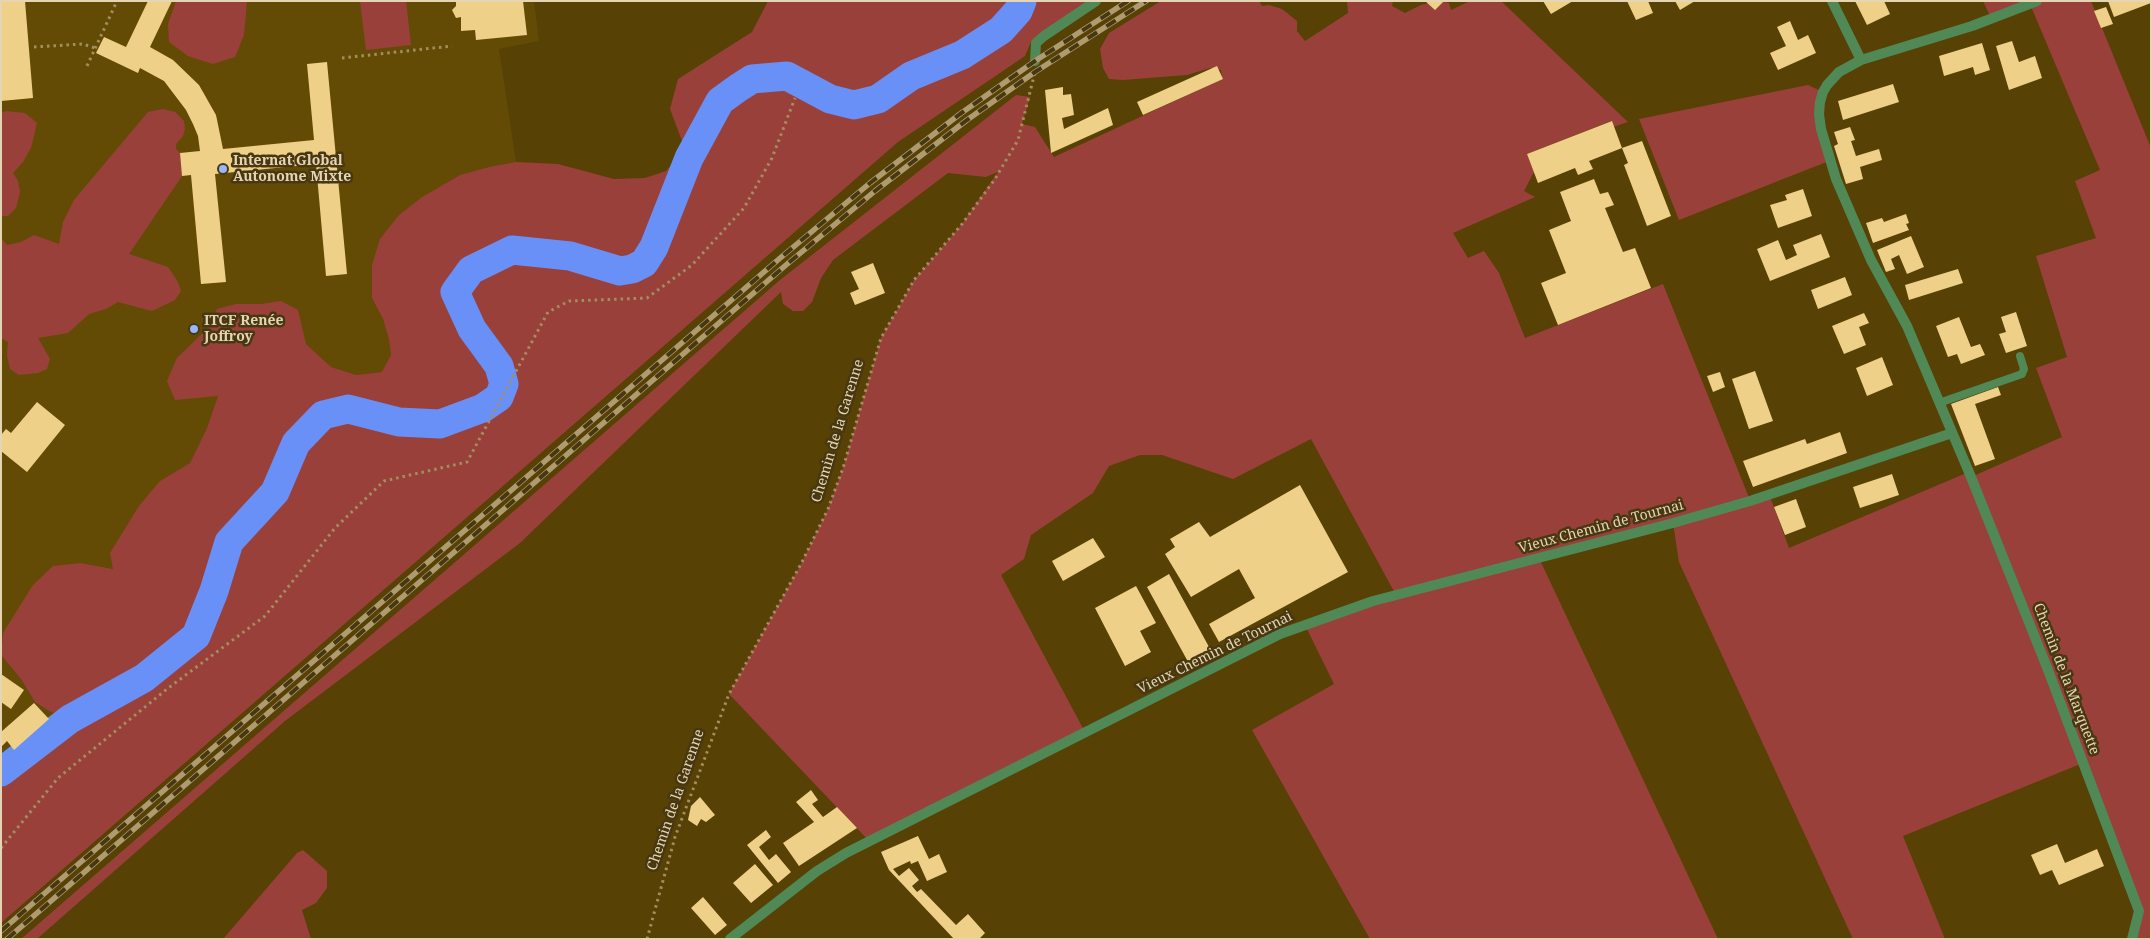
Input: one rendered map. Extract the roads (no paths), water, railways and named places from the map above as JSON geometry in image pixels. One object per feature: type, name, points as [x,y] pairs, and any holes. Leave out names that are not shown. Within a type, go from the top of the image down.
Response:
[{"type":"street","points":[[1035,61],[1036,44],[1044,36],[1096,1]]},
{"type":"street","points":[[1832,1],[1860,60]]},
{"type":"street","points":[[1952,433],[1907,326],[1871,260],[1829,161],[1821,129],[1820,102],[1823,92],[1839,72],[1860,60],[1972,26],[2037,1]]},
{"type":"street","name":"Chemin de la Marquette","points":[[1952,433],[2048,670],[2139,911]]},
{"type":"street","name":"Vieux Chemin de Tournai","points":[[730,939],[816,870],[1280,634],[1373,602],[1742,503],[1952,433]]},
{"type":"street","points":[[2132,939],[2139,911],[2151,911]]},
{"type":"lane","points":[[1939,403],[2022,374],[2024,369],[2020,356]]},
{"type":"waterway","points":[[1,772],[70,719],[144,678],[196,636],[214,591],[229,542],[275,492],[296,443],[323,415],[348,409],[399,422],[440,424],[483,408],[499,397],[504,384],[499,366],[472,329],[455,292],[471,270],[512,250],[570,256],[620,271],[632,269],[644,263],[654,247],[689,158],[720,101],[738,88],[752,79],[787,76],[830,99],[854,105],[878,99],[911,76],[962,55],[1001,30],[1018,11],[1022,1]]},
{"type":"railway","points":[[1,931],[779,259],[870,183],[960,114],[1035,61],[1128,1]]},
{"type":"railway","points":[[7,939],[786,265],[875,191],[967,120],[1035,72],[1146,1]]},
{"type":"place","name":"Internat Global Autonome Mixte","points":[[223,169]]},
{"type":"place","name":"ITCF Renée Joffroy","points":[[194,329]]}]
